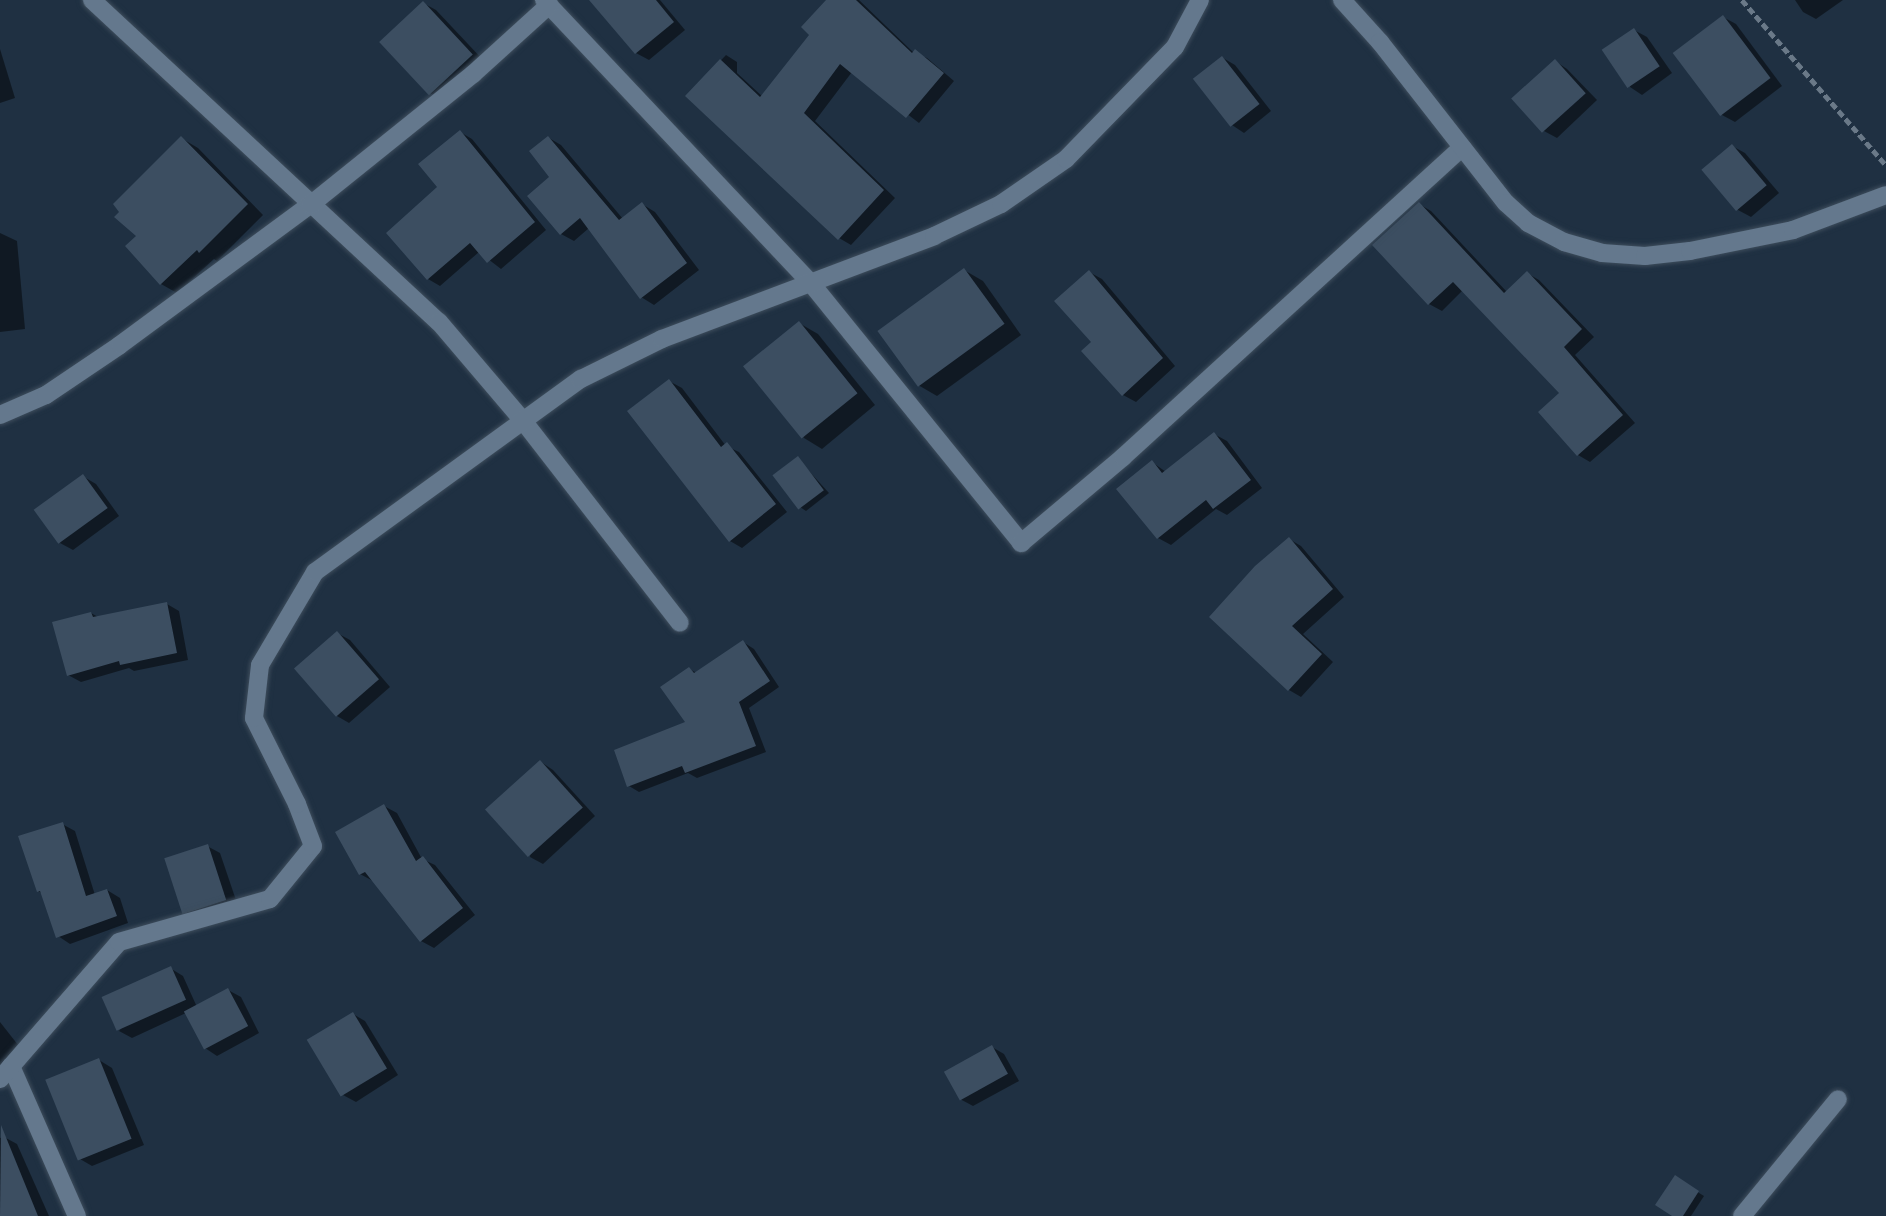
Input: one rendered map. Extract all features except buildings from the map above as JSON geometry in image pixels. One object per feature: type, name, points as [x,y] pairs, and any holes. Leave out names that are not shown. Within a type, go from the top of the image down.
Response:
[{"type":"street","points":[[92,0],[439,322],[524,422],[680,623]]},
{"type":"street","points":[[77,1216],[6,1072],[120,942],[270,899],[313,846],[297,804],[254,718],[260,665],[315,572],[580,379],[639,351],[810,282],[934,236],[1000,205],[1066,159],[1175,47],[1200,0]]},
{"type":"street","points":[[1342,0],[1380,42],[1506,203],[1528,223],[1564,242],[1602,253],[1645,256],[1734,243],[1793,230],[1886,195]]},
{"type":"street","points":[[0,415],[46,395],[109,353],[310,205],[473,74],[547,2],[810,282],[1021,543],[1123,457],[1462,147]]},
{"type":"street","points":[[1742,1216],[1838,1099]]},
{"type":"path","points":[[1742,0],[1886,165]]}]
